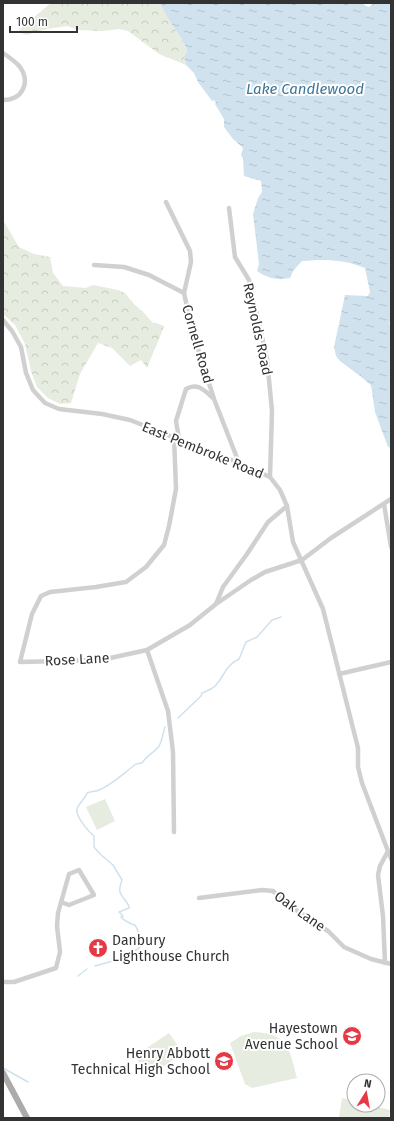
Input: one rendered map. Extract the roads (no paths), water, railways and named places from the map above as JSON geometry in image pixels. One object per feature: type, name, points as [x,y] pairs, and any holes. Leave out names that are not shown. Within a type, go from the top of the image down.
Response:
[{"type":"main road","points":[[3,1073],[27,1118]]},
{"type":"street","points":[[3,53],[20,66],[24,73],[26,82],[24,88],[16,97],[9,100],[3,100]]},
{"type":"street","name":"Cornell Road","points":[[166,202],[190,251],[191,262],[184,293],[192,330],[214,399],[239,463]]},
{"type":"street","name":"Reynolds Road","points":[[229,208],[235,257],[249,280],[267,359],[272,410],[270,477]]},
{"type":"street","points":[[94,265],[124,267],[149,275],[184,293]]},
{"type":"street","name":"East Pembroke Road","points":[[3,320],[12,331],[21,347],[26,373],[33,390],[45,403],[59,410],[102,414],[130,420],[239,463],[270,477],[280,490],[287,506],[293,542],[323,609],[358,748],[358,767],[362,783],[391,859]]},
{"type":"street","points":[[179,440],[176,421],[186,389],[191,387],[200,387],[214,399]]},
{"type":"street","name":"Rose Lane","points":[[174,438],[176,489],[164,545],[146,567],[126,582],[50,592],[41,596],[32,614],[20,662],[101,660],[147,650],[190,625],[216,604],[251,580],[265,572],[302,560],[331,538],[391,499]]},
{"type":"street","points":[[384,504],[391,547]]},
{"type":"street","name":"Rose Lane","points":[[216,604],[223,587],[268,522],[287,506]]},
{"type":"street","points":[[147,650],[168,711],[173,752],[174,832]]},
{"type":"street","points":[[339,674],[391,662]]},
{"type":"street","points":[[385,963],[383,916],[378,875],[380,866],[388,852]]},
{"type":"street","points":[[3,982],[14,982],[56,968],[60,952],[57,926],[61,902],[69,874],[79,870],[94,895],[69,905],[61,902]]},
{"type":"street","name":"Oak Lane","points":[[199,898],[262,890],[273,891],[290,906],[328,931],[344,947],[361,955],[391,964]]},
{"type":"water","name":"Lake Candlewood","points":[[160,3],[362,3],[369,7],[374,3],[391,3],[391,321],[389,323],[391,328],[391,448],[388,447],[375,412],[371,385],[340,361],[336,356],[334,347],[345,295],[368,296],[370,292],[365,268],[341,261],[318,260],[302,261],[293,271],[290,278],[286,279],[273,278],[257,271],[259,264],[253,214],[258,198],[262,192],[261,181],[244,176],[243,158],[241,155],[243,148],[233,139],[224,127],[224,119],[215,104],[216,103],[214,100],[212,101],[198,82],[194,73],[186,65],[184,56],[187,51],[186,47]]},
{"type":"waterway","points":[[178,718],[201,696],[202,693],[216,685],[228,668],[239,659],[246,642],[257,637],[272,620],[281,617]]},
{"type":"waterway","points":[[95,966],[116,960],[138,949],[141,946],[140,937],[135,925],[123,919],[121,917],[123,916],[119,912],[129,908],[120,892],[122,880],[113,865],[94,847],[94,836],[80,820],[77,809],[87,793],[104,788],[136,764],[142,763],[159,746],[165,727]]},
{"type":"waterway","points":[[78,976],[87,969]]},
{"type":"waterway","points":[[3,1068],[28,1082]]},
{"type":"place","name":"Danbury Lighthouse Church","points":[[98,948]]},
{"type":"place","name":"Hayestown Avenue School","points":[[352,1036]]},
{"type":"place","name":"Henry Abbott Technical High School","points":[[224,1061]]}]
